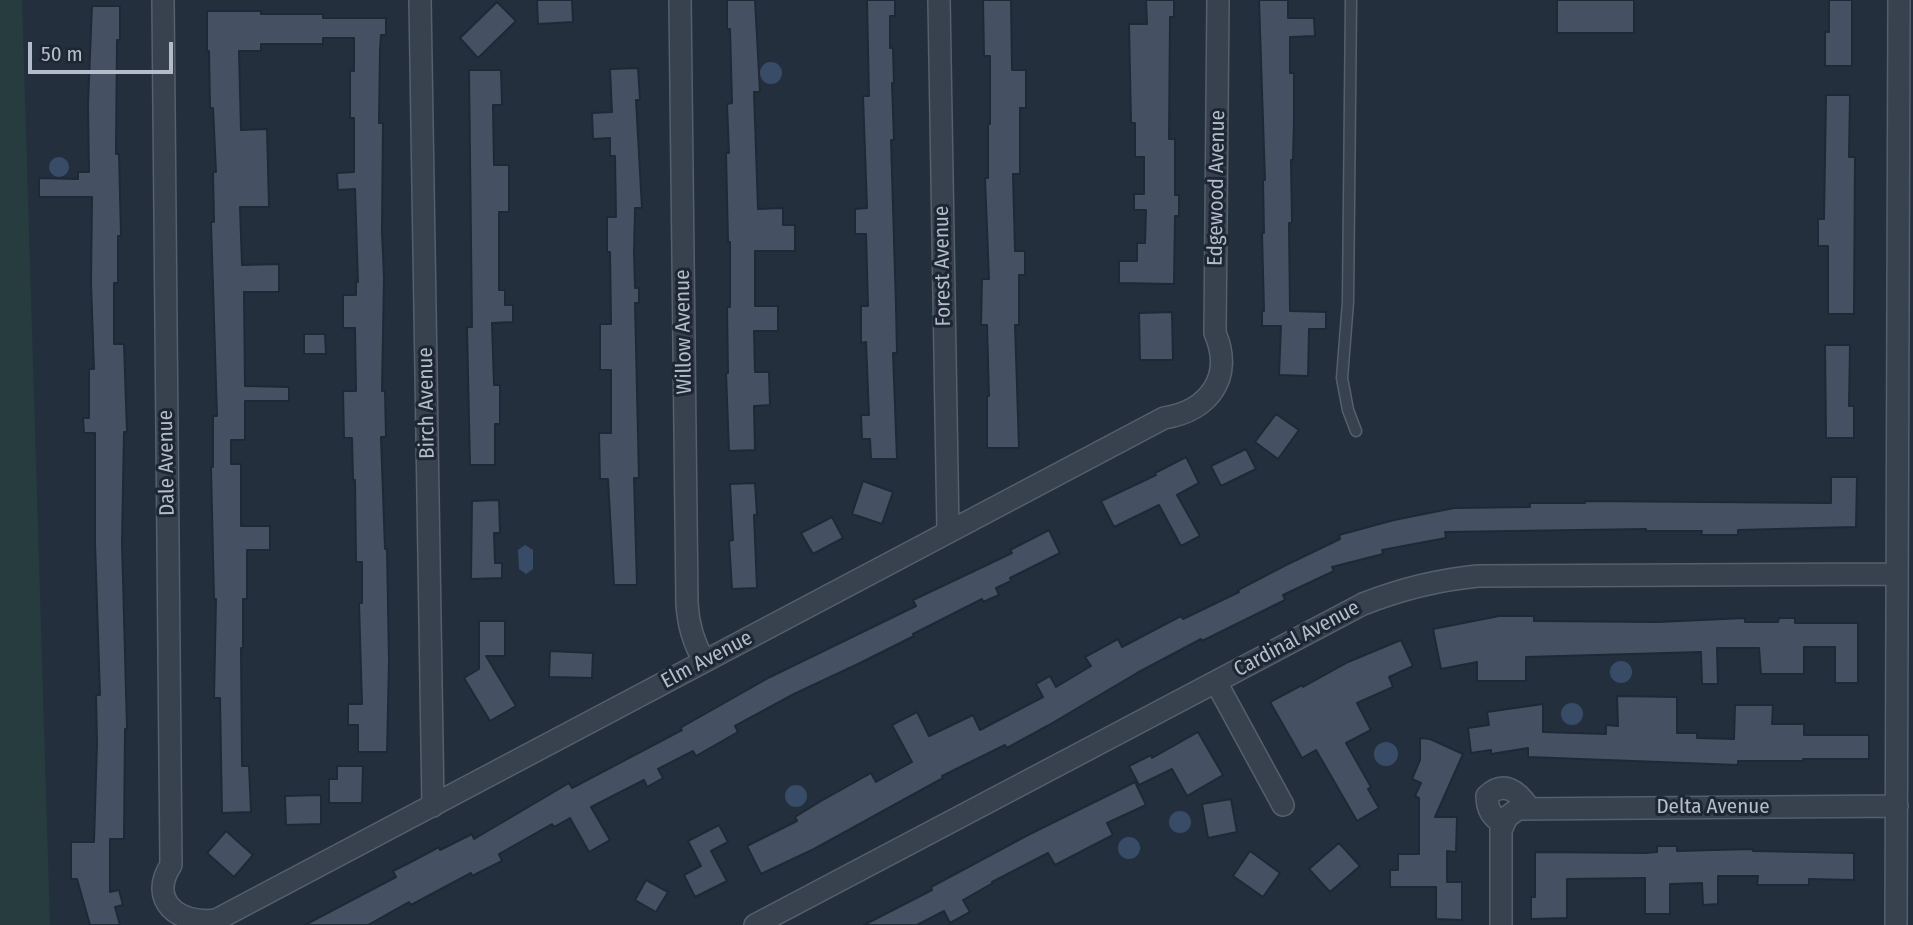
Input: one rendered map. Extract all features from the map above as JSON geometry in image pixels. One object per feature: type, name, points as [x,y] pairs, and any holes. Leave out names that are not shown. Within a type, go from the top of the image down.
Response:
[{"type":"street","name":"Dale Avenue","points":[[163,0],[171,865],[163,885],[164,900],[179,918]]},
{"type":"street","name":"Birch Avenue","points":[[420,0],[433,806]]},
{"type":"street","name":"Willow Avenue","points":[[680,0],[687,603],[691,634],[704,661]]},
{"type":"street","name":"Forest Avenue","points":[[939,0],[948,531]]},
{"type":"street","name":"Edgewood Avenue","points":[[1218,0],[1215,333],[1222,359],[1220,375]]},
{"type":"street","points":[[1896,925],[1899,0]]},
{"type":"street","name":"Elm Avenue","points":[[179,918],[191,923],[216,920],[1164,418],[1181,415],[1198,407],[1209,397],[1220,375]]},
{"type":"street","name":"Cardinal Avenue","points":[[755,925],[1363,604],[1400,590],[1438,580],[1478,576],[1898,574]]},
{"type":"street","points":[[1216,682],[1283,805]]},
{"type":"street","points":[[1501,925],[1501,830],[1507,817],[1518,810],[1529,808],[1522,796],[1514,791],[1494,789],[1487,796],[1487,807],[1503,825]]},
{"type":"street","name":"Delta Avenue","points":[[1529,808],[1897,806]]},
{"type":"lane","points":[[1350,0],[1348,302],[1342,378],[1348,410],[1356,431]]},
{"type":"green space","points":[[0,0],[22,0],[50,925],[0,925]]},
{"type":"water","points":[[771,62],[779,65],[782,73],[779,81],[771,84],[763,81],[760,73],[763,65]]},
{"type":"water","points":[[59,157],[66,160],[69,167],[66,174],[59,177],[52,174],[49,167],[52,160]]},
{"type":"water","points":[[525,545],[533,550],[533,569],[526,574],[519,569],[518,550]]},
{"type":"water","points":[[1617,661],[1625,661],[1632,668],[1632,676],[1625,683],[1617,683],[1610,676],[1610,668]]},
{"type":"water","points":[[1572,703],[1582,710],[1583,714],[1576,724],[1572,725],[1562,718],[1561,714],[1568,704]]},
{"type":"water","points":[[1381,742],[1391,742],[1398,749],[1398,759],[1391,766],[1381,766],[1374,759],[1374,749]]},
{"type":"water","points":[[796,785],[804,788],[807,796],[804,804],[796,807],[788,804],[785,796],[788,788]]},
{"type":"water","points":[[1180,811],[1188,814],[1191,822],[1188,830],[1180,833],[1172,830],[1169,822],[1172,814]]},
{"type":"water","points":[[1129,837],[1139,844],[1140,848],[1133,858],[1129,859],[1119,852],[1118,848],[1125,838]]},
{"type":"building","points":[[537,0],[572,0],[573,22],[538,24]]},
{"type":"building","points":[[727,0],[755,0],[760,92],[754,92],[758,209],[783,208],[783,225],[795,225],[795,251],[755,251],[755,306],[778,306],[778,331],[754,331],[755,372],[769,372],[770,405],[754,406],[755,450],[729,451],[726,373],[730,242],[726,153],[729,153],[727,104],[732,103]]},
{"type":"building","points":[[867,0],[895,0],[895,16],[890,16],[890,48],[893,48],[894,83],[894,140],[891,140],[897,459],[871,459],[870,439],[862,439],[861,415],[869,415],[866,342],[861,343],[861,306],[868,306],[866,234],[855,234],[855,209],[867,208],[863,96],[869,96]]},
{"type":"building","points":[[983,0],[1011,0],[1012,70],[1026,70],[1026,108],[1020,108],[1020,174],[1013,174],[1015,251],[1025,251],[1025,275],[1019,275],[1019,325],[1015,325],[1019,448],[987,448],[987,325],[981,325],[982,279],[989,279],[985,178],[988,178],[990,56],[984,56]]},
{"type":"building","points":[[1146,0],[1174,0],[1174,17],[1170,17],[1169,139],[1175,139],[1175,195],[1179,195],[1179,216],[1175,216],[1174,284],[1119,283],[1119,261],[1137,261],[1137,243],[1145,243],[1146,210],[1134,210],[1134,194],[1144,194],[1144,157],[1135,157],[1135,123],[1131,123],[1129,24],[1147,24]]},
{"type":"building","points":[[1259,0],[1288,0],[1288,18],[1314,18],[1315,36],[1290,37],[1290,73],[1294,73],[1294,118],[1291,160],[1292,223],[1289,223],[1290,311],[1326,312],[1326,329],[1309,329],[1308,376],[1279,375],[1281,326],[1262,326],[1265,180]]},
{"type":"building","points":[[1557,0],[1634,0],[1634,33],[1557,33]]},
{"type":"building","points":[[1829,0],[1852,0],[1852,66],[1825,66]]},
{"type":"building","points":[[497,2],[516,21],[478,58],[460,38]]},
{"type":"building","points":[[92,6],[120,6],[116,154],[119,154],[121,236],[118,236],[118,283],[114,283],[114,344],[124,344],[127,432],[124,432],[122,542],[127,729],[124,839],[110,839],[110,892],[119,890],[123,905],[115,907],[120,925],[90,925],[77,879],[71,879],[71,842],[94,842],[96,695],[100,695],[95,433],[84,433],[83,418],[89,418],[89,369],[94,369],[92,197],[39,197],[39,178],[78,179],[78,172],[89,172],[88,104]]},
{"type":"building","points":[[207,11],[323,14],[323,18],[386,18],[386,35],[381,35],[380,50],[379,123],[383,123],[382,391],[385,391],[386,437],[381,437],[387,549],[387,752],[358,752],[358,725],[348,725],[348,704],[362,704],[359,603],[362,603],[362,562],[356,562],[352,438],[344,438],[343,391],[356,391],[355,328],[343,328],[343,295],[356,295],[358,282],[355,189],[338,190],[337,173],[354,172],[354,118],[350,118],[350,70],[354,71],[354,38],[323,38],[323,44],[261,44],[261,51],[239,51],[241,130],[267,129],[269,207],[240,207],[242,265],[279,264],[279,292],[244,292],[245,386],[289,387],[289,401],[245,401],[245,440],[231,440],[231,464],[241,464],[241,526],[270,526],[270,550],[247,550],[247,599],[243,599],[242,766],[249,766],[251,812],[222,813],[220,698],[214,698],[216,599],[211,467],[213,416],[217,416],[211,222],[214,222],[213,172],[216,172],[213,108],[210,108]]},
{"type":"building","points":[[638,68],[640,100],[636,100],[642,208],[635,208],[634,252],[635,288],[639,288],[639,303],[635,303],[639,478],[634,478],[637,585],[614,585],[608,479],[600,479],[599,433],[611,433],[611,370],[600,370],[600,324],[611,324],[607,217],[616,217],[615,156],[610,156],[610,138],[593,139],[592,113],[612,112],[610,69]]},
{"type":"building","points":[[469,70],[501,70],[502,105],[493,105],[494,165],[509,165],[509,212],[499,212],[499,290],[505,290],[505,305],[513,305],[513,322],[492,323],[494,385],[500,385],[500,424],[495,424],[495,465],[470,465],[467,327],[472,327]]},
{"type":"building","points":[[1826,95],[1850,95],[1849,157],[1855,157],[1854,314],[1828,314],[1828,246],[1818,246],[1818,219],[1824,219]]},
{"type":"building","points":[[1172,312],[1173,360],[1140,360],[1139,313]]},
{"type":"building","points":[[304,334],[325,334],[326,354],[304,354]]},
{"type":"building","points":[[1825,345],[1850,345],[1849,406],[1854,406],[1854,438],[1826,438]]},
{"type":"building","points":[[1276,414],[1299,430],[1278,459],[1255,442]]},
{"type":"building","points":[[1246,449],[1256,469],[1221,486],[1211,466]]},
{"type":"building","points":[[1186,457],[1199,483],[1177,495],[1200,536],[1181,546],[1159,505],[1114,527],[1101,501],[1156,475],[1155,473]]},
{"type":"building","points":[[1831,477],[1857,477],[1856,527],[1738,530],[1738,535],[1701,535],[1702,531],[1646,529],[1445,532],[1446,538],[1382,550],[1383,554],[1332,567],[1334,571],[1283,595],[1285,600],[1202,641],[1201,639],[1007,748],[1005,745],[942,776],[943,778],[814,849],[761,874],[747,846],[797,821],[795,817],[871,773],[876,782],[912,762],[892,725],[917,712],[929,736],[973,715],[980,730],[1043,697],[1036,684],[1050,676],[1056,687],[1091,666],[1085,657],[1118,639],[1122,647],[1181,616],[1183,619],[1340,539],[1339,535],[1454,508],[1530,507],[1530,503],[1831,503]]},
{"type":"building","points":[[863,481],[893,492],[882,524],[852,514]]},
{"type":"building","points":[[755,483],[757,588],[732,589],[730,484]]},
{"type":"building","points":[[499,500],[500,533],[494,533],[495,563],[502,563],[502,578],[471,579],[472,501]]},
{"type":"building","points":[[832,517],[843,538],[813,554],[801,533]]},
{"type":"building","points":[[1049,530],[1060,553],[1010,578],[1011,581],[996,588],[999,595],[983,602],[982,599],[735,726],[738,732],[696,756],[693,751],[658,769],[663,778],[647,787],[644,780],[591,807],[610,840],[589,852],[570,818],[554,827],[552,824],[499,854],[502,861],[472,876],[471,873],[411,905],[409,902],[368,925],[305,925],[396,877],[393,871],[439,847],[440,850],[472,834],[474,839],[569,783],[572,788],[682,730],[680,728],[770,677],[916,606],[913,600],[1012,553],[1010,550]]},
{"type":"building","points":[[1499,616],[1534,616],[1534,621],[1658,622],[1745,618],[1745,622],[1778,622],[1779,618],[1795,618],[1795,623],[1858,623],[1858,683],[1835,683],[1835,647],[1804,647],[1804,674],[1761,674],[1759,648],[1717,648],[1718,684],[1702,684],[1701,652],[1526,657],[1526,681],[1477,681],[1477,662],[1441,669],[1433,629]]},
{"type":"building","points":[[479,621],[505,621],[505,656],[486,656],[516,706],[490,721],[464,678],[479,669]]},
{"type":"building","points":[[1401,640],[1413,666],[1389,677],[1393,687],[1357,703],[1371,730],[1346,743],[1371,787],[1368,789],[1379,808],[1357,821],[1316,750],[1302,758],[1270,702],[1348,662]]},
{"type":"building","points":[[550,651],[593,653],[592,678],[549,677]]},
{"type":"building","points":[[1617,696],[1677,697],[1677,733],[1697,733],[1697,738],[1734,739],[1735,705],[1773,705],[1772,724],[1804,724],[1804,735],[1869,735],[1869,759],[1738,761],[1738,765],[1528,757],[1528,748],[1491,754],[1491,750],[1471,753],[1468,728],[1489,725],[1487,712],[1543,704],[1543,732],[1606,734],[1606,725],[1618,726]]},
{"type":"building","points":[[1198,732],[1223,775],[1187,796],[1172,769],[1139,785],[1129,766],[1151,755],[1152,758]]},
{"type":"building","points":[[1420,738],[1430,739],[1463,754],[1435,817],[1457,817],[1456,852],[1447,851],[1447,882],[1462,882],[1462,920],[1436,919],[1436,887],[1390,887],[1390,870],[1398,870],[1398,854],[1419,854],[1419,798],[1415,796],[1421,783],[1412,779],[1420,760]]},
{"type":"building","points":[[337,766],[363,766],[362,803],[329,803],[329,779],[337,779]]},
{"type":"building","points":[[1135,782],[1146,805],[1107,823],[1113,835],[1055,865],[1048,853],[992,882],[963,900],[970,912],[950,923],[944,911],[917,925],[864,925],[1028,835]]},
{"type":"building","points":[[321,795],[321,824],[286,825],[285,796]]},
{"type":"building","points":[[1231,799],[1237,832],[1208,838],[1202,804]]},
{"type":"building","points":[[719,825],[728,842],[711,851],[727,881],[695,897],[684,875],[701,866],[688,841]]},
{"type":"building","points":[[226,831],[253,855],[234,877],[207,853]]},
{"type":"building","points":[[1339,843],[1360,866],[1330,892],[1309,869]]},
{"type":"building","points":[[1657,846],[1677,846],[1677,851],[1753,849],[1854,853],[1854,880],[1809,879],[1809,885],[1757,885],[1758,876],[1718,876],[1718,904],[1703,905],[1702,883],[1670,884],[1670,914],[1645,914],[1645,878],[1567,879],[1567,918],[1531,919],[1531,897],[1535,897],[1535,852],[1646,853],[1657,852]]},
{"type":"building","points":[[1250,851],[1280,873],[1263,897],[1233,876]]},
{"type":"building","points":[[646,880],[668,892],[656,912],[635,900]]}]
